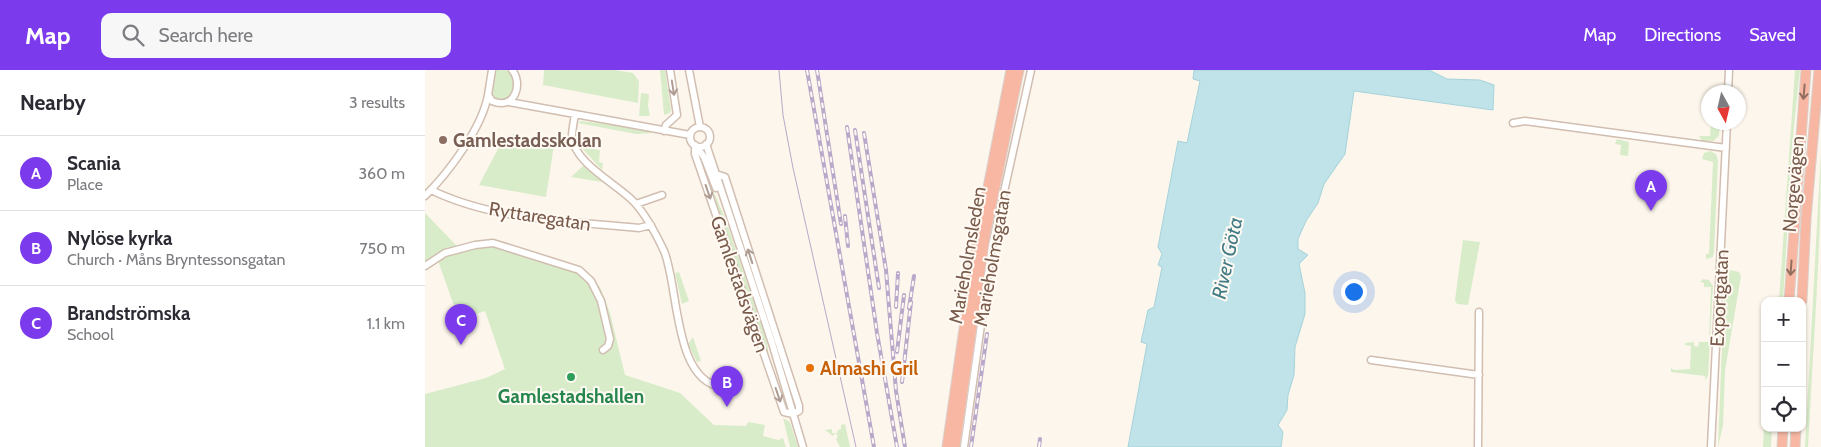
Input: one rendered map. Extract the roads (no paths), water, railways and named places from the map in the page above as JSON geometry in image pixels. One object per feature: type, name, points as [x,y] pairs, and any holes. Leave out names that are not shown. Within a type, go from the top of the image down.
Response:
[{"type":"highway","name":"Marieholmsleden","points":[[947,447],[974,259],[1011,70]]},
{"type":"highway","name":"Marieholmsleden","points":[[955,447],[984,245],[1019,70]]},
{"type":"highway","name":"Norgevägen","points":[[1789,297],[1805,70]]},
{"type":"highway","name":"Norgevägen","points":[[1802,297],[1806,219],[1819,70]]},
{"type":"highway","points":[[1782,447],[1783,432]]},
{"type":"highway","points":[[1795,447],[1796,432]]},
{"type":"street","points":[[664,131],[666,125],[677,115],[670,70]]},
{"type":"street","points":[[689,70],[700,127]]},
{"type":"street","name":"Marieholmsgatan","points":[[964,447],[995,230],[1031,70]]},
{"type":"street","points":[[1728,85],[1729,70]]},
{"type":"street","points":[[486,110],[490,71]]},
{"type":"street","points":[[514,71],[514,95],[521,105]]},
{"type":"street","points":[[488,95],[496,103]]},
{"type":"street","points":[[509,102],[514,95]]},
{"type":"street","points":[[425,196],[452,165],[486,110],[496,103],[509,102],[690,135]]},
{"type":"street","points":[[575,114],[572,137],[578,150],[598,174],[636,204],[651,225],[666,256],[671,273],[682,337],[688,356],[703,378],[713,385],[722,387]]},
{"type":"street","points":[[1513,122],[1525,121],[1726,148]]},
{"type":"street","points":[[700,127],[706,129],[709,135],[705,144],[695,146],[691,142],[690,135],[694,129],[700,127]]},
{"type":"street","name":"Exportgatan","points":[[1711,447],[1727,130]]},
{"type":"street","name":"Gamlestadsvägen","points":[[705,144],[725,198],[725,207]]},
{"type":"street","name":"Gamlestadsvägen","points":[[695,146],[695,154],[784,412],[793,414],[799,411],[799,406],[725,177],[716,174]]},
{"type":"street","name":"Gamlestadsvägen","points":[[695,146],[704,157],[725,207],[778,360],[803,447]]},
{"type":"street","name":"Ryttaregatan","points":[[431,190],[472,204],[543,220],[639,228],[651,225]]},
{"type":"street","points":[[636,204],[662,195]]},
{"type":"street","points":[[425,266],[445,253],[475,245],[493,243],[579,270],[591,281],[601,301],[611,339],[608,346],[603,350]]},
{"type":"street","points":[[1478,447],[1479,312]]},
{"type":"street","points":[[771,374],[778,360]]},
{"type":"street","points":[[1371,360],[1479,375]]},
{"type":"water","name":"River Göta","points":[[1194,70],[1429,70],[1447,79],[1480,80],[1494,85],[1493,110],[1354,91],[1345,154],[1324,184],[1318,203],[1306,221],[1298,239],[1298,249],[1308,255],[1299,264],[1305,293],[1305,314],[1295,347],[1294,375],[1288,395],[1287,410],[1278,425],[1283,432],[1281,447],[1128,447],[1147,344],[1141,342],[1148,310],[1154,307],[1162,267],[1158,265],[1162,254],[1158,247],[1178,141],[1187,143],[1200,81],[1193,79]]},
{"type":"tram line","points":[[779,70],[783,115],[793,168],[856,447]]},
{"type":"railway","points":[[807,70],[874,447]]},
{"type":"railway","points":[[817,70],[841,224]]},
{"type":"railway","points":[[847,127],[877,333],[897,447]]},
{"type":"railway","points":[[855,130],[879,288]]},
{"type":"railway","points":[[864,133],[886,270],[896,391],[905,447]]},
{"type":"railway","points":[[845,216],[848,246]]},
{"type":"railway","points":[[896,307],[898,273]]},
{"type":"railway","points":[[909,308],[914,276]]},
{"type":"railway","points":[[897,352],[904,295]]},
{"type":"railway","points":[[902,382],[911,302]]},
{"type":"railway","points":[[971,447],[987,334]]},
{"type":"railway","points":[[1039,447],[1040,439]]},
{"type":"place","name":"Gamlestadsskolan","points":[[443,140]]},
{"type":"place","name":"Scania","points":[[1651,211]]},
{"type":"place","name":"Brandströmska","points":[[461,345]]},
{"type":"place","name":"Almashi Gril","points":[[810,368]]},
{"type":"place","name":"Gamlestadshallen","points":[[571,377]]},
{"type":"place","name":"Nylöse kyrka","points":[[727,407]]}]
